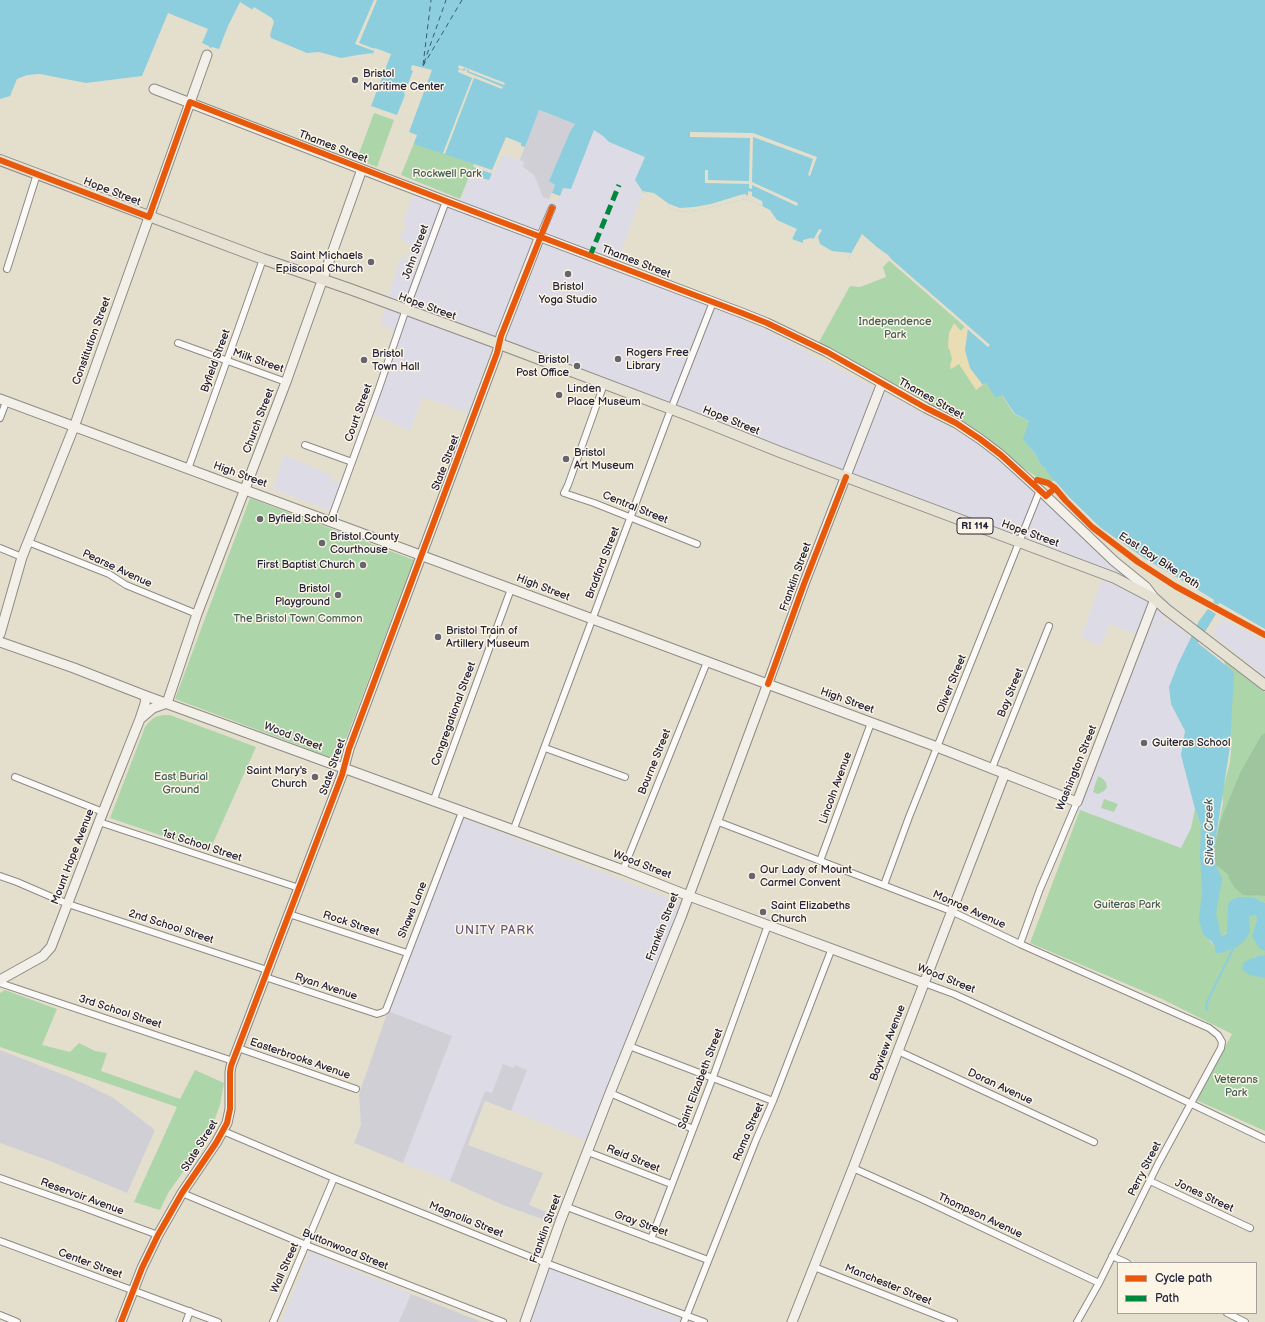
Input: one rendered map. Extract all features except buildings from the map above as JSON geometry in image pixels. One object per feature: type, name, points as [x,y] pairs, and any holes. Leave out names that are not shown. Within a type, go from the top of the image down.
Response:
[{"type":"main road","name":"Hope Street","points":[[0,160],[149,217],[498,344],[1019,543],[1112,577],[1155,599],[1265,685]]},
{"type":"street","name":"Constitution Street","points":[[0,634],[22,557],[74,428],[207,55]]},
{"type":"street","name":"Thames Street","points":[[154,88],[362,169],[742,312],[827,352],[956,423],[980,439],[1001,455],[1040,490],[1114,561],[1146,587],[1155,599]]},
{"type":"street","name":"Church Street","points":[[167,703],[197,614],[246,490],[362,169]]},
{"type":"street","points":[[7,269],[37,174]]},
{"type":"street","name":"John Street","points":[[406,310],[446,201]]},
{"type":"street","name":"State Street","points":[[121,1322],[142,1268],[158,1235],[182,1193],[223,1131],[229,1115],[230,1072],[233,1061],[344,768],[349,749],[497,353],[498,344],[552,208]]},
{"type":"street","name":"Byfield Street","points":[[188,469],[263,259]]},
{"type":"street","name":"Bradford Street","points":[[513,830],[671,409],[713,302]]},
{"type":"street","name":"Court Street","points":[[330,522],[406,310]]},
{"type":"street","name":"Milk Street","points":[[178,343],[286,382]]},
{"type":"street","name":"Franklin Street","points":[[525,1322],[610,1093],[689,896],[804,584],[882,383]]},
{"type":"street","name":"Central Street","points":[[604,384],[564,493],[631,517],[698,544]]},
{"type":"street","points":[[0,418],[3,401]]},
{"type":"street","name":"High Street","points":[[3,401],[937,747],[1077,802]]},
{"type":"street","points":[[305,445],[352,462]]},
{"type":"street","name":"Oliver Street","points":[[884,885],[937,747],[1040,490]]},
{"type":"street","name":"Pearse Avenue","points":[[28,542],[109,574],[126,585],[197,614]]},
{"type":"street","points":[[0,548],[22,557]]},
{"type":"street","points":[[1112,577],[1114,561]]},
{"type":"street","name":"Congregational Street","points":[[433,802],[511,589]]},
{"type":"street","name":"Washington Street","points":[[1020,944],[1040,889],[1077,802],[1155,599]]},
{"type":"street","name":"Bay Street","points":[[992,768],[1049,626]]},
{"type":"street","name":"Wood Street","points":[[0,642],[74,668],[433,802],[623,870],[768,926],[832,948],[954,994],[1265,1139]]},
{"type":"street","name":"Bourne Street","points":[[623,870],[706,662]]},
{"type":"street","name":"Mount Hope Avenue","points":[[0,980],[43,956],[49,951],[54,943],[99,822],[140,719],[146,696]]},
{"type":"street","points":[[140,719],[153,708],[167,703]]},
{"type":"street","name":"Lincoln Avenue","points":[[820,860],[871,723]]},
{"type":"street","points":[[545,748],[625,776]]},
{"type":"street","name":"Bayview Avenue","points":[[792,1322],[853,1168],[1004,773]]},
{"type":"street","points":[[15,778],[103,812]]},
{"type":"street","name":"Shaws Lane","points":[[381,1014],[386,1010],[462,812]]},
{"type":"street","name":"Monroe Avenue","points":[[716,821],[951,911],[1020,944],[1209,1028]]},
{"type":"street","name":"1st School Street","points":[[99,822],[299,888]]},
{"type":"street","name":"2nd School Street","points":[[0,876],[68,904],[266,974]]},
{"type":"street","name":"Rock Street","points":[[289,914],[407,953]]},
{"type":"street","name":"Saint Elizabeth Street","points":[[651,1239],[768,926]]},
{"type":"street","name":"Roma Street","points":[[684,1322],[773,1101],[832,948]]},
{"type":"street","name":"Ryan Avenue","points":[[266,974],[381,1014]]},
{"type":"street","name":"3rd School Street","points":[[0,983],[233,1061]]},
{"type":"street","name":"Perry Street","points":[[1077,1322],[1158,1164],[1221,1048],[1222,1042],[1218,1035],[1209,1028]]},
{"type":"street","points":[[630,1046],[773,1101]]},
{"type":"street","name":"Easterbrooks Avenue","points":[[238,1048],[356,1089]]},
{"type":"street","name":"Doran Avenue","points":[[898,1050],[1094,1142]]},
{"type":"street","points":[[610,1093],[693,1129]]},
{"type":"street","name":"Magnolia Street","points":[[223,1131],[334,1178],[546,1263],[704,1322]]},
{"type":"street","name":"Reid Street","points":[[588,1152],[671,1184]]},
{"type":"street","name":"Thompson Avenue","points":[[853,1168],[924,1200],[1098,1283]]},
{"type":"street","name":"Reservoir Avenue","points":[[0,1178],[158,1235]]},
{"type":"street","name":"Wall Street","points":[[273,1322],[334,1178]]},
{"type":"street","name":"Jones Street","points":[[1150,1182],[1250,1228]]},
{"type":"street","name":"Buttonwood Street","points":[[182,1193],[306,1245],[503,1322]]},
{"type":"street","name":"Gray Street","points":[[567,1207],[708,1260]]},
{"type":"street","name":"Center Street","points":[[0,1241],[218,1322]]},
{"type":"street","points":[[1112,1256],[1125,1262]]},
{"type":"street","name":"Manchester Street","points":[[814,1267],[954,1322]]},
{"type":"street","points":[[186,1322],[190,1311]]},
{"type":"street","points":[[1229,1314],[1244,1322]]},
{"type":"street","points":[[0,1315],[17,1322]]},
{"type":"shaded area","points":[[538,110],[575,124],[549,181],[555,185],[549,199],[543,197],[534,175],[523,167],[524,162],[520,160]]},
{"type":"shaded area","points":[[594,130],[609,142],[645,157],[635,180],[642,195],[615,268],[749,321],[1001,455],[1150,587],[1175,607],[1151,632],[1164,621],[1171,621],[1192,638],[1178,664],[1169,687],[1169,699],[1185,731],[1181,755],[1195,809],[1191,828],[1180,851],[1077,812],[1145,638],[1110,624],[1101,646],[1081,637],[1105,570],[495,341],[468,413],[423,397],[410,431],[374,414],[365,414],[396,331],[380,324],[400,258],[407,259],[412,246],[400,239],[406,225],[403,222],[413,194],[457,209],[470,174],[501,153],[524,162],[523,167],[534,175],[543,197],[557,202]]},
{"type":"shaded area","points":[[284,455],[333,476],[331,480],[340,483],[331,511],[273,489]]},
{"type":"shaded area","points":[[1222,618],[1265,641],[1265,677],[1212,634]]},
{"type":"shaded area","points":[[463,818],[681,903],[588,1141],[511,1111],[527,1070],[515,1066],[492,1093],[485,1091],[450,1181],[403,1163],[452,1036],[388,1011]]},
{"type":"shaded area","points":[[388,1011],[452,1036],[403,1163],[354,1143],[361,1125],[359,1094]]},
{"type":"shaded area","points":[[0,1050],[72,1078],[112,1097],[155,1130],[127,1193],[50,1161],[0,1143]]},
{"type":"shaded area","points":[[503,1064],[514,1068],[515,1065],[527,1070],[511,1111],[485,1101],[468,1145],[543,1173],[529,1205],[559,1217],[556,1224],[503,1205],[450,1181],[485,1091],[492,1093]]},
{"type":"shaded area","points":[[310,1252],[411,1294],[399,1322],[281,1322]]},
{"type":"shaded area","points":[[548,1268],[683,1320],[682,1322],[528,1322]]},
{"type":"shaded area","points":[[411,1294],[482,1322],[399,1322]]},
{"type":"green space","points":[[374,113],[394,120],[377,167],[357,159]]},
{"type":"green space","name":"Rockwell Park","points":[[416,138],[472,161],[489,180],[470,174],[460,199],[401,175]]},
{"type":"green space","name":"Independence Park","points":[[891,259],[969,327],[983,385],[986,383],[997,398],[1001,394],[1014,414],[1029,421],[1029,447],[1035,453],[1040,464],[1055,480],[1047,484],[1019,465],[981,433],[819,342],[850,286],[860,287],[886,277],[883,267]]},
{"type":"green space","name":"The Bristol Town Common","points":[[250,498],[414,560],[338,760],[175,699]]},
{"type":"green space","points":[[1224,661],[1265,692],[1265,883],[1256,896],[1265,896],[1265,903],[1255,898],[1224,935],[1221,936],[1216,924],[1211,860],[1223,803],[1222,793],[1230,762],[1232,741],[1229,731],[1231,684]]},
{"type":"green space","name":"East Burial Ground","points":[[170,715],[256,747],[209,852],[110,818],[145,727],[155,717]]},
{"type":"green space","points":[[1265,733],[1265,896],[1243,895],[1234,887],[1228,874],[1216,865],[1214,850],[1220,822],[1240,773],[1261,736]]},
{"type":"green space","points":[[1098,776],[1103,779],[1107,787],[1104,791],[1098,794],[1093,792]]},
{"type":"green space","points":[[1104,799],[1118,804],[1114,812],[1101,808]]},
{"type":"green space","name":"Guiteras Park","points":[[1195,809],[1201,826],[1209,940],[1215,947],[1250,914],[1257,914],[1253,935],[1265,951],[1265,955],[1254,957],[1254,961],[1265,969],[1265,1131],[1196,1100],[1232,1034],[1162,999],[1030,943],[1080,810],[1181,848],[1191,828]]},
{"type":"green space","points":[[5,990],[57,1009],[42,1045],[70,1052],[79,1043],[95,1051],[107,1053],[101,1071],[180,1099],[195,1070],[224,1083],[220,1105],[208,1137],[168,1193],[160,1210],[134,1202],[177,1107],[0,1047],[0,993]]},
{"type":"sand","points":[[954,323],[961,331],[965,326],[967,327],[988,347],[1000,372],[976,390],[959,364],[951,369],[950,366],[952,359],[948,347],[949,333]]},
{"type":"water","points":[[0,0],[1265,0],[1265,631],[1169,578],[1096,527],[1071,501],[1045,468],[1040,464],[1035,453],[1023,439],[1029,421],[1015,414],[1002,395],[996,398],[986,383],[983,385],[970,368],[965,350],[969,327],[862,234],[848,259],[813,244],[815,239],[811,238],[803,240],[803,243],[792,239],[797,229],[777,220],[770,210],[745,199],[698,210],[682,212],[670,208],[643,192],[635,180],[645,157],[609,142],[594,130],[571,189],[563,188],[560,196],[552,193],[555,185],[549,181],[570,132],[575,124],[539,110],[525,147],[506,142],[489,180],[470,174],[474,164],[414,144],[417,135],[409,132],[432,70],[412,65],[411,70],[413,71],[397,115],[371,106],[391,54],[375,48],[372,57],[342,61],[306,55],[270,40],[268,36],[271,24],[269,20],[240,2],[219,49],[211,48],[202,43],[208,29],[168,13],[142,76],[86,83],[40,74],[27,75],[17,79],[10,96],[0,99]]},
{"type":"water","name":"Silver Creek","points":[[1208,609],[1216,614],[1198,643],[1234,672],[1230,747],[1214,850],[1216,865],[1222,879],[1216,913],[1221,936],[1227,932],[1228,906],[1230,901],[1238,897],[1242,897],[1255,898],[1265,903],[1265,951],[1259,948],[1252,936],[1257,919],[1256,915],[1249,916],[1250,933],[1245,940],[1237,947],[1221,953],[1215,953],[1215,947],[1203,934],[1199,920],[1202,892],[1200,856],[1201,826],[1181,755],[1185,731],[1171,704],[1169,687],[1178,664],[1199,621]]},
{"type":"water","points":[[1265,955],[1265,978],[1250,975],[1242,969],[1244,962],[1258,956]]},
{"type":"pier","points":[[374,0],[377,0],[359,43],[375,49],[374,51],[355,44]]},
{"type":"pier","points":[[254,7],[272,18],[274,22],[270,35],[271,38],[307,53],[319,52],[341,58],[373,53],[372,58],[356,59],[342,63],[319,57],[306,57],[269,42],[266,36],[269,24],[268,21],[251,11]]},
{"type":"pier","points":[[459,65],[505,83],[504,85],[468,71],[469,70],[467,69],[467,72],[503,87],[502,89],[474,78],[445,154],[443,153],[472,78],[458,72],[459,69],[464,71],[466,69],[464,68],[463,70],[458,68]]},
{"type":"pier","points":[[690,132],[753,133],[817,157],[810,176],[808,175],[813,159],[753,137],[752,182],[798,203],[797,206],[752,185],[752,189],[749,188],[749,184],[705,183],[705,170],[708,170],[708,180],[749,181],[750,138],[690,137]]},
{"type":"pier","points":[[506,137],[521,143],[521,149],[508,144],[493,174],[473,167],[474,164],[492,170]]},
{"type":"pier","points":[[642,191],[654,193],[669,204],[680,208],[711,204],[745,194],[748,196],[748,191],[752,192],[752,196],[762,201],[763,206],[745,199],[698,210],[682,212],[670,208]]},
{"type":"pier","points":[[819,229],[822,230],[818,237],[820,244],[832,251],[851,253],[847,261],[832,256],[831,254],[811,244]]},
{"type":"pier","points":[[878,248],[888,255],[990,345],[988,347],[877,250]]},
{"type":"pier","points":[[1055,481],[1101,528],[1144,558],[1213,599],[1214,601],[1212,604],[1164,577],[1104,534],[1084,517],[1064,496]]},
{"type":"pier","points":[[1220,603],[1265,629],[1265,633],[1218,607],[1218,604]]},
{"type":"waterway","points":[[1207,1010],[1206,1004],[1233,949],[1232,948]]},
{"type":"ferry route","points":[[423,65],[431,0]]},
{"type":"ferry route","points":[[424,63],[446,0]]},
{"type":"ferry route","points":[[423,66],[462,0]]},
{"type":"marked path","points":[[590,256],[619,185]]},
{"type":"cycle path","points":[[0,160],[149,217],[190,102],[767,323],[827,352],[926,408],[956,423],[1001,455],[1046,496],[1055,488]]},
{"type":"cycle path","points":[[121,1322],[142,1268],[158,1235],[182,1193],[216,1143],[227,1123],[230,1109],[231,1066],[342,775],[349,749],[497,353],[501,336],[552,208]]},
{"type":"cycle path","points":[[768,684],[804,584],[846,477]]},
{"type":"cycle path","name":"East Bay Bike Path","points":[[1037,480],[1048,483],[1055,488],[1092,527],[1138,562],[1175,586],[1265,635]]},
{"type":"place","name":"Bristol Maritime Center","points":[[355,80]]},
{"type":"place","name":"Saint Michaels Episcopal Church","points":[[371,262]]},
{"type":"place","name":"Bristol Yoga Studio","points":[[568,274]]},
{"type":"place","name":"Rogers Free Library","points":[[618,359]]},
{"type":"place","name":"Bristol Town Hall","points":[[364,360]]},
{"type":"place","name":"Bristol Post Office","points":[[577,366]]},
{"type":"place","name":"Linden Place Museum","points":[[559,395]]},
{"type":"place","name":"Bristol Art Museum","points":[[566,459]]},
{"type":"place","name":"Byfield School","points":[[260,519]]},
{"type":"place","name":"Bristol County Courthouse","points":[[322,543]]},
{"type":"place","name":"First Baptist Church","points":[[363,565]]},
{"type":"place","name":"Bristol Playground","points":[[338,595]]},
{"type":"place","name":"Bristol Train of Artillery Museum","points":[[438,637]]},
{"type":"place","name":"Guiteras School","points":[[1144,743]]},
{"type":"place","name":"Saint Mary's Church","points":[[315,777]]},
{"type":"place","name":"Our Lady of Mount Carmel Convent","points":[[752,876]]},
{"type":"place","name":"Saint Elizabeths Church","points":[[763,912]]},
{"type":"district","name":"UNITY PARK","points":[[495,931]]},
{"type":"park label","name":"Veterans Park","points":[[1236,1086]]}]
